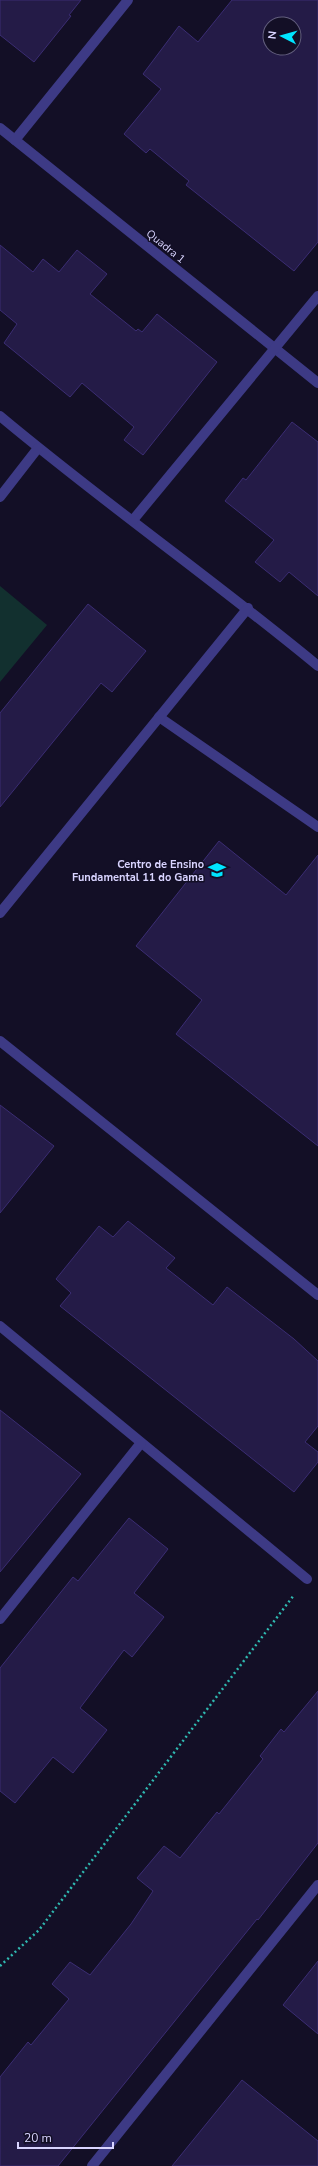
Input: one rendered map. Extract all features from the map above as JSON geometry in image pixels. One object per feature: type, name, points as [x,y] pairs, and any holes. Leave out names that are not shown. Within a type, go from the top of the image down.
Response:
[{"type":"street","points":[[15,140],[128,0]]},
{"type":"street","name":"Quadra 1","points":[[0,128],[318,383]]},
{"type":"street","points":[[133,520],[318,296]]},
{"type":"street","points":[[0,416],[38,448],[248,608],[318,666]]},
{"type":"street","points":[[0,497],[38,448]]},
{"type":"street","points":[[0,913],[248,608]]},
{"type":"street","points":[[159,717],[318,827]]},
{"type":"street","points":[[0,1041],[318,1295]]},
{"type":"street","points":[[0,1326],[307,1578]]},
{"type":"street","points":[[0,1618],[141,1443]]},
{"type":"street","points":[[92,2166],[318,1886]]},
{"type":"path","points":[[0,1966],[39,1930],[307,1578]]},
{"type":"green space","points":[[0,586],[47,625],[0,682]]},
{"type":"building","points":[[0,0],[81,0],[69,15],[71,16],[34,62],[0,35]]},
{"type":"building","points":[[232,0],[318,0],[318,242],[294,271],[186,185],[189,181],[150,149],[146,153],[124,134],[161,89],[143,74],[179,26],[198,42]]},
{"type":"building","points":[[0,245],[33,272],[43,259],[59,272],[77,250],[107,274],[90,294],[136,331],[138,329],[142,332],[157,314],[217,362],[143,455],[124,440],[134,427],[82,383],[70,397],[4,343],[17,324],[0,310]]},
{"type":"building","points":[[292,422],[318,442],[318,596],[289,572],[280,582],[255,562],[274,540],[225,501],[243,478],[246,480]]},
{"type":"building","points":[[88,604],[146,651],[112,692],[101,683],[0,807],[0,713]]},
{"type":"building","points":[[219,841],[286,895],[318,855],[318,1146],[176,1034],[202,1000],[136,946]]},
{"type":"building","points":[[0,1105],[54,1146],[0,1213]]},
{"type":"building","points":[[128,1221],[175,1258],[166,1268],[213,1305],[227,1287],[294,1339],[318,1361],[318,1426],[305,1442],[318,1452],[318,1462],[294,1492],[60,1306],[71,1293],[56,1279],[99,1226],[113,1237]]},
{"type":"building","points":[[0,1410],[81,1474],[0,1572]]},
{"type":"building","points":[[129,1518],[168,1549],[134,1593],[164,1617],[132,1657],[124,1650],[80,1708],[107,1730],[73,1773],[53,1757],[15,1803],[0,1791],[0,1668],[73,1577],[78,1581]]},
{"type":"building","points":[[318,1691],[318,1843],[258,1920],[257,1919],[58,2166],[0,2166],[0,2077],[28,2042],[31,2045],[69,1999],[52,1984],[70,1962],[90,1975],[131,1924],[153,1891],[137,1878],[164,1846],[180,1858],[217,1812],[219,1814],[263,1759],[260,1756],[281,1729],[284,1732]]},
{"type":"building","points":[[318,1961],[318,2034],[283,2005]]},
{"type":"building","points":[[242,2080],[318,2141],[318,2166],[172,2166]]},
{"type":"place","name":"Centro de Ensino Fundamental 11 do Gama","points":[[217,870]]}]
